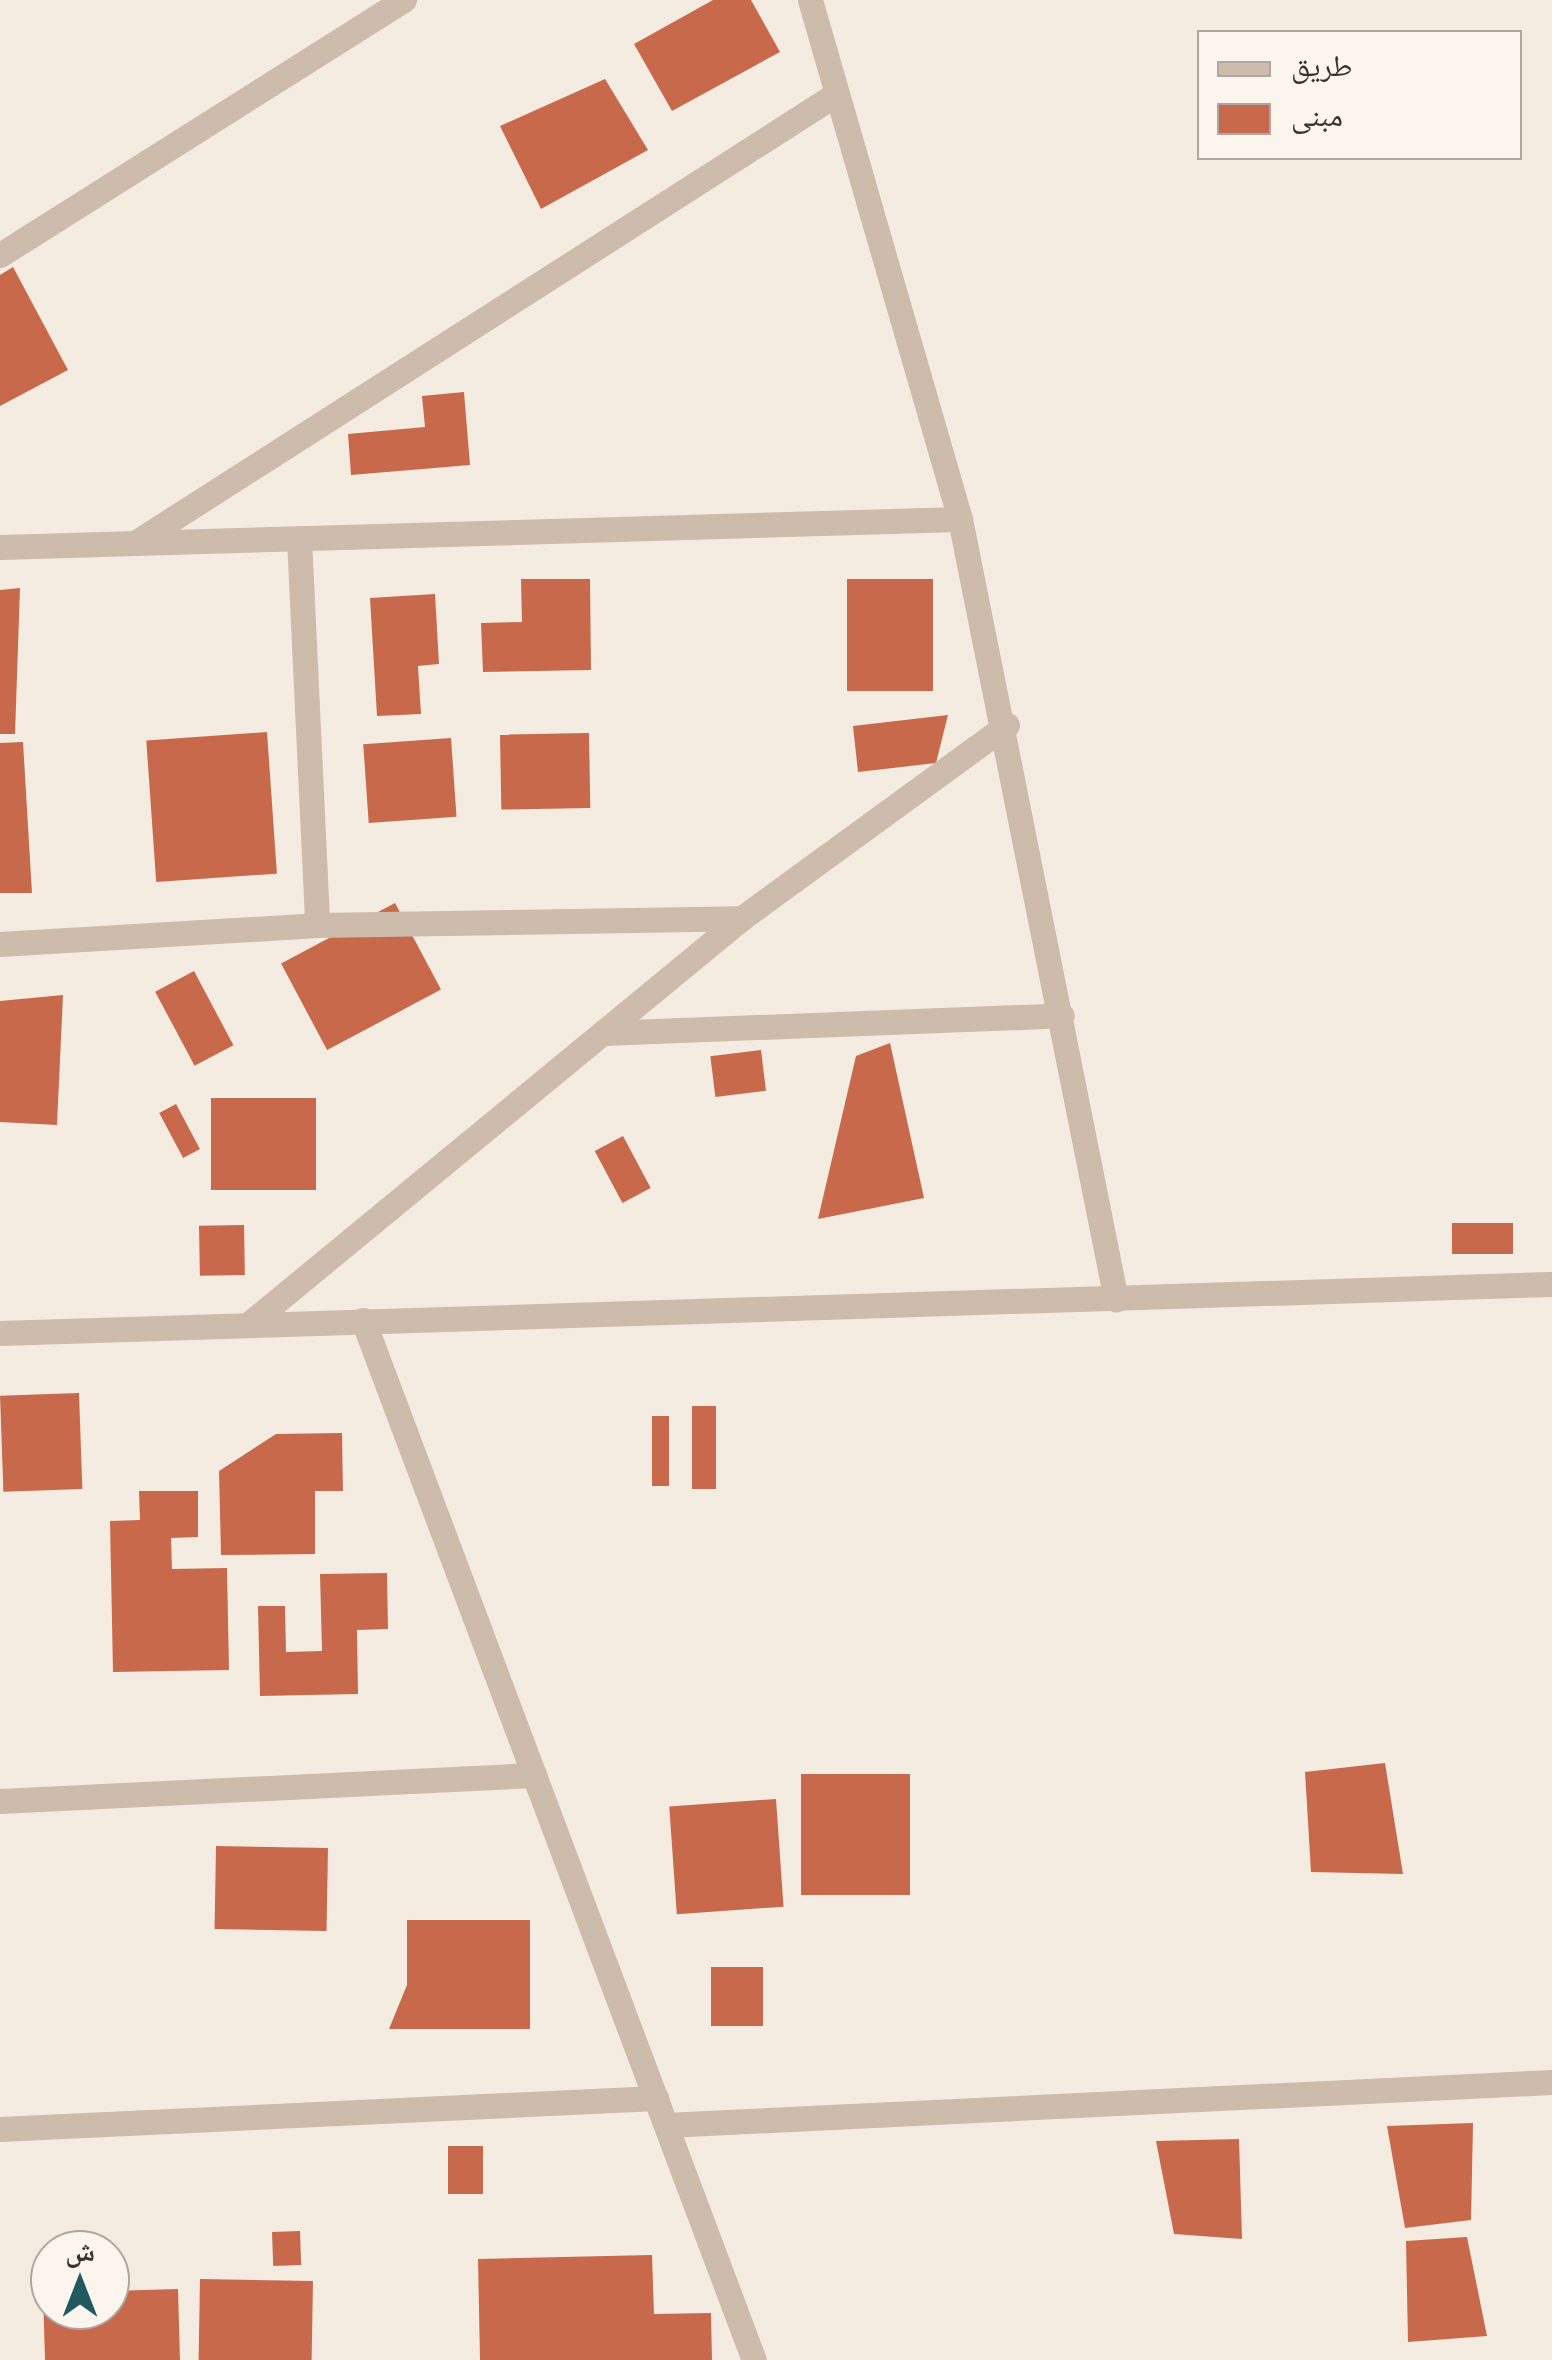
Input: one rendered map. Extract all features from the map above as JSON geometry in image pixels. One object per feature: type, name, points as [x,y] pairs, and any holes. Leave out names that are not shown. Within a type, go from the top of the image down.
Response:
[{"type":"street","points":[[0,254],[404,0]]},
{"type":"street","points":[[810,0],[833,96],[960,519],[1007,725],[1116,1300]]},
{"type":"street","points":[[135,543],[833,96]]},
{"type":"street","points":[[0,547],[960,519]]},
{"type":"street","points":[[299,538],[317,925]]},
{"type":"street","points":[[250,1323],[742,918],[1007,725]]},
{"type":"street","points":[[0,944],[317,925],[742,918]]},
{"type":"street","points":[[603,1033],[1062,1015]]},
{"type":"street","points":[[0,1333],[1552,1284]]},
{"type":"street","points":[[363,1320],[754,2360]]},
{"type":"street","points":[[0,1801],[534,1775]]},
{"type":"street","points":[[666,2125],[1552,2082]]},
{"type":"street","points":[[0,2129],[656,2098]]},
{"type":"building","points":[[713,0],[751,0],[780,52],[672,111],[634,44]]},
{"type":"building","points":[[605,79],[648,150],[541,209],[500,126]]},
{"type":"building","points":[[13,267],[68,370],[0,406],[0,275]]},
{"type":"building","points":[[464,392],[470,465],[351,475],[348,434],[425,427],[422,396]]},
{"type":"building","points":[[521,579],[590,579],[591,670],[483,672],[481,623],[522,622]]},
{"type":"building","points":[[847,579],[933,579],[933,691],[847,691]]},
{"type":"building","points":[[20,588],[15,734],[0,734],[0,590]]},
{"type":"building","points":[[435,594],[439,664],[418,666],[421,714],[377,716],[370,598]]},
{"type":"building","points":[[948,715],[936,763],[858,772],[853,726]]},
{"type":"building","points":[[267,732],[277,874],[156,882],[146,740]]},
{"type":"building","points":[[589,733],[590,808],[501,810],[500,735]]},
{"type":"building","points":[[451,738],[457,817],[369,823],[363,744]]},
{"type":"building","points":[[23,742],[32,893],[0,893],[0,743]]},
{"type":"building","points":[[395,903],[441,990],[327,1050],[281,964]]},
{"type":"building","points":[[194,971],[233,1045],[195,1066],[155,992]]},
{"type":"building","points":[[63,995],[57,1125],[0,1122],[0,1001]]},
{"type":"building","points":[[890,1043],[924,1198],[818,1219],[856,1056]]},
{"type":"building","points":[[761,1050],[766,1091],[715,1097],[710,1056]]},
{"type":"building","points":[[211,1098],[316,1098],[316,1190],[211,1190]]},
{"type":"building","points":[[176,1104],[200,1149],[183,1158],[159,1113]]},
{"type":"building","points":[[623,1136],[651,1188],[622,1203],[595,1151]]},
{"type":"building","points":[[1452,1223],[1513,1223],[1513,1254],[1452,1254]]},
{"type":"building","points":[[244,1225],[245,1275],[200,1276],[199,1226]]},
{"type":"building","points":[[79,1393],[82,1489],[3,1492],[0,1396]]},
{"type":"building","points":[[692,1406],[716,1406],[716,1489],[692,1489]]},
{"type":"building","points":[[652,1416],[669,1416],[669,1486],[652,1486]]},
{"type":"building","points":[[342,1433],[343,1491],[315,1491],[315,1554],[221,1555],[219,1471],[276,1434]]},
{"type":"building","points":[[139,1491],[198,1491],[198,1537],[171,1538],[172,1569],[227,1568],[229,1670],[113,1672],[110,1521],[140,1520]]},
{"type":"building","points":[[387,1573],[388,1629],[357,1630],[358,1694],[260,1696],[258,1606],[285,1606],[286,1652],[322,1651],[320,1574]]},
{"type":"building","points":[[1385,1763],[1403,1874],[1311,1872],[1305,1772]]},
{"type":"building","points":[[801,1774],[910,1774],[910,1895],[801,1895]]},
{"type":"building","points":[[776,1799],[784,1907],[677,1914],[669,1806]]},
{"type":"building","points":[[216,1846],[328,1848],[327,1931],[215,1929]]},
{"type":"building","points":[[407,1920],[530,1920],[530,2029],[389,2029],[407,1985]]},
{"type":"building","points":[[711,1967],[763,1967],[763,2026],[711,2026]]},
{"type":"building","points":[[1473,2123],[1471,2220],[1405,2228],[1387,2126]]},
{"type":"building","points":[[1239,2139],[1242,2239],[1174,2234],[1156,2141]]},
{"type":"building","points":[[448,2146],[483,2146],[483,2194],[448,2194]]},
{"type":"building","points":[[300,2231],[301,2265],[273,2266],[272,2232]]},
{"type":"building","points":[[1467,2237],[1487,2336],[1408,2342],[1406,2241]]},
{"type":"building","points":[[652,2255],[654,2314],[711,2313],[712,2360],[480,2360],[478,2259]]},
{"type":"building","points":[[200,2279],[313,2281],[312,2360],[199,2360]]},
{"type":"building","points":[[178,2289],[180,2360],[45,2360],[44,2330],[130,2330],[130,2290]]}]
